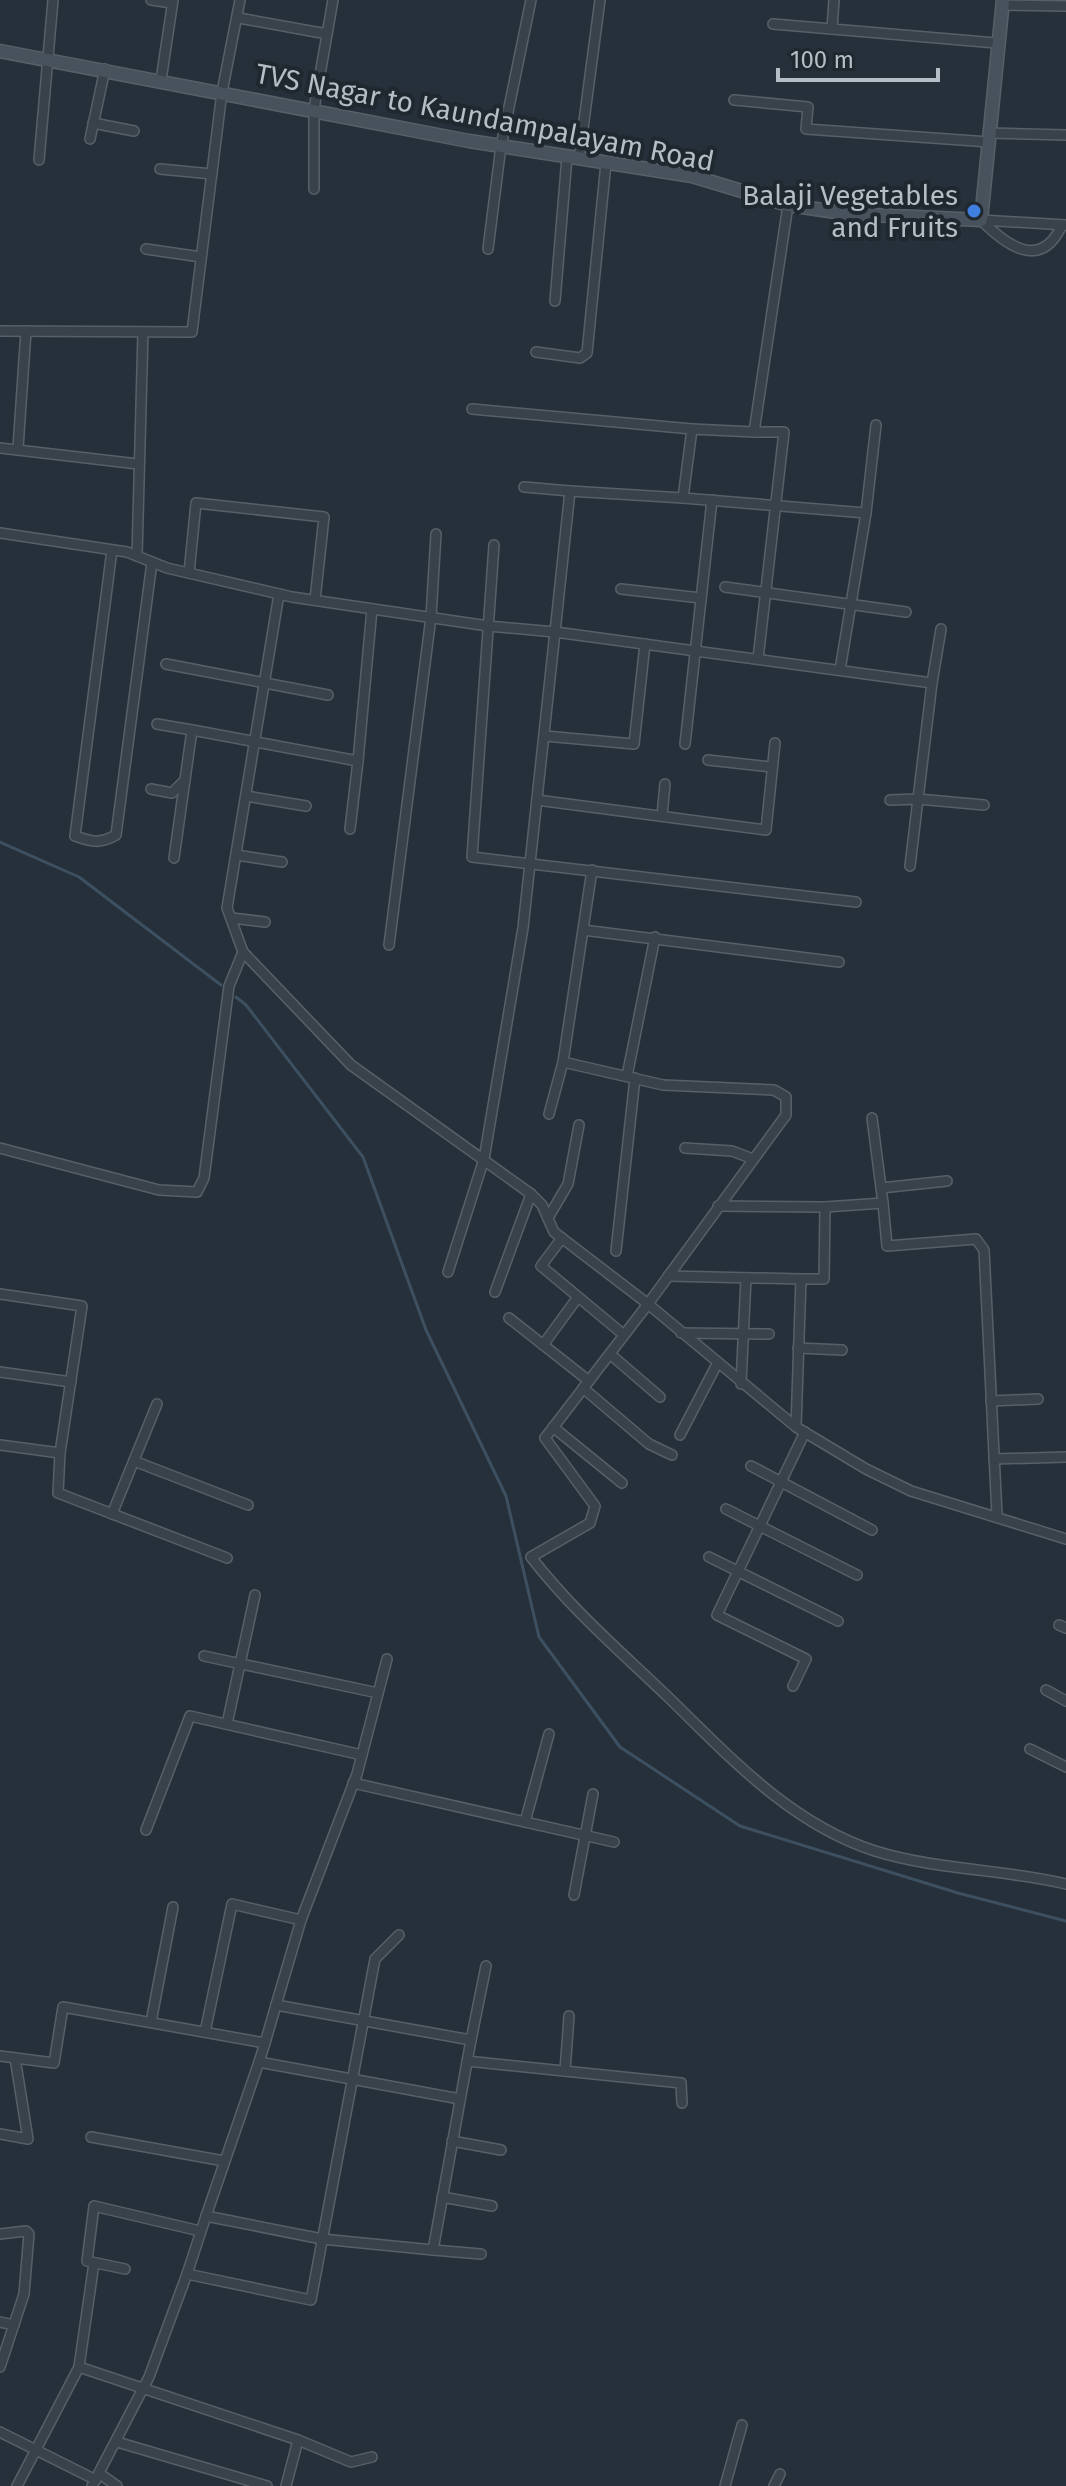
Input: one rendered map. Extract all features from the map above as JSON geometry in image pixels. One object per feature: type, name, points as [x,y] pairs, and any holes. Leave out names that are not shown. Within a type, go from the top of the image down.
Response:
[{"type":"street","points":[[39,160],[45,58],[53,0]]},
{"type":"street","points":[[151,0],[173,2],[161,80]]},
{"type":"street","points":[[0,331],[192,332],[222,92],[239,18],[240,0]]},
{"type":"street","points":[[314,189],[314,109],[333,0]]},
{"type":"street","points":[[488,249],[501,146],[531,0]]},
{"type":"street","points":[[555,301],[573,158],[600,0]]},
{"type":"street","points":[[832,29],[834,0]]},
{"type":"street","points":[[981,220],[1002,2],[1066,6]]},
{"type":"street","points":[[239,18],[327,34]]},
{"type":"street","points":[[773,24],[996,43]]},
{"type":"street","name":"TVS Nagar to Kaundampalayam Road","points":[[0,51],[501,146],[692,176],[788,205],[850,214],[981,220]]},
{"type":"street","points":[[90,139],[105,69]]},
{"type":"street","points":[[734,100],[808,107],[806,129],[989,138],[1066,135]]},
{"type":"street","points":[[93,123],[134,131]]},
{"type":"street","points":[[536,352],[580,358],[587,353],[606,163]]},
{"type":"street","points":[[160,169],[212,174]]},
{"type":"street","points":[[754,432],[788,205]]},
{"type":"street","points":[[981,220],[1064,225],[1056,238],[1042,250],[1021,251],[1003,242],[981,220]]},
{"type":"street","points":[[146,249],[201,257]]},
{"type":"street","points":[[18,448],[26,331]]},
{"type":"street","points":[[132,554],[137,544],[143,332]]},
{"type":"street","points":[[472,409],[692,429],[784,432],[758,659]]},
{"type":"street","points":[[840,670],[866,513],[876,425]]},
{"type":"street","points":[[683,498],[692,429]]},
{"type":"street","points":[[0,448],[138,464]]},
{"type":"street","points":[[524,487],[866,513]]},
{"type":"street","points":[[448,1272],[484,1159],[523,928],[570,491]]},
{"type":"street","points":[[685,744],[712,500]]},
{"type":"street","points":[[189,573],[196,503],[324,517],[315,600]]},
{"type":"street","points":[[0,533],[132,554],[189,573],[315,600],[488,626],[555,632],[932,683]]},
{"type":"street","points":[[389,945],[431,617],[436,534]]},
{"type":"street","points":[[494,545],[472,857],[856,902]]},
{"type":"street","points":[[112,550],[75,836],[91,841],[101,843],[116,835],[152,562]]},
{"type":"street","points":[[725,587],[906,612]]},
{"type":"street","points":[[621,589],[701,598]]},
{"type":"street","points":[[279,594],[227,908],[243,952],[351,1065],[531,1194],[554,1232],[648,1304],[800,1430],[911,1491],[997,1515],[1066,1539]]},
{"type":"street","points":[[350,829],[372,609]]},
{"type":"street","points":[[910,866],[941,629]]},
{"type":"street","points":[[545,736],[634,744],[645,644]]},
{"type":"street","points":[[166,664],[328,695]]},
{"type":"street","points":[[157,724],[358,761]]},
{"type":"street","points":[[174,858],[192,730]]},
{"type":"street","points":[[537,800],[766,830],[775,743]]},
{"type":"street","points":[[708,760],[771,767]]},
{"type":"street","points":[[151,789],[172,793],[185,780]]},
{"type":"street","points":[[662,816],[665,784]]},
{"type":"street","points":[[246,796],[306,806]]},
{"type":"street","points":[[890,800],[918,799],[984,805]]},
{"type":"street","points":[[236,855],[282,862]]},
{"type":"street","points":[[549,1114],[563,1062],[592,870]]},
{"type":"street","points":[[232,918],[265,922]]},
{"type":"street","points":[[583,930],[839,962]]},
{"type":"street","points":[[616,1251],[631,1077],[655,937]]},
{"type":"street","points":[[0,1148],[159,1190],[197,1192],[204,1178],[229,986],[243,952]]},
{"type":"street","points":[[563,1062],[663,1085],[774,1090],[786,1097],[786,1115],[648,1304],[545,1438],[595,1506],[590,1523],[531,1557],[563,1599],[725,1756],[779,1801],[871,1850],[904,1859],[1030,1875],[1066,1884]]},
{"type":"street","points":[[872,1118],[887,1246],[976,1239],[984,1250],[997,1515]]},
{"type":"street","points":[[548,1218],[568,1184],[579,1125]]},
{"type":"street","points":[[685,1148],[732,1151],[753,1159]]},
{"type":"street","points":[[881,1188],[947,1181]]},
{"type":"street","points":[[495,1292],[531,1194]]},
{"type":"street","points":[[718,1206],[825,1207],[883,1203]]},
{"type":"street","points":[[668,1276],[824,1279],[825,1207]]},
{"type":"street","points":[[562,1238],[541,1266],[624,1335]]},
{"type":"street","points":[[741,1384],[746,1278]]},
{"type":"street","points":[[793,1686],[806,1659],[717,1615],[781,1482],[800,1430],[798,1348],[801,1279]]},
{"type":"street","points":[[0,1294],[82,1306],[60,1453],[58,1493],[227,1558]]},
{"type":"street","points":[[543,1345],[578,1297]]},
{"type":"street","points":[[509,1318],[543,1345],[649,1444],[672,1455]]},
{"type":"street","points":[[681,1333],[769,1334]]},
{"type":"street","points":[[798,1348],[842,1350]]},
{"type":"street","points":[[610,1354],[660,1397]]},
{"type":"street","points":[[680,1435],[717,1364]]},
{"type":"street","points":[[0,1372],[71,1382]]},
{"type":"street","points":[[991,1401],[1038,1399]]},
{"type":"street","points":[[112,1514],[157,1404]]},
{"type":"street","points":[[553,1427],[622,1483]]},
{"type":"street","points":[[0,1445],[60,1453]]},
{"type":"street","points":[[994,1459],[1066,1457]]},
{"type":"street","points":[[134,1461],[248,1505]]},
{"type":"street","points":[[751,1466],[872,1530]]},
{"type":"street","points":[[726,1509],[857,1575]]},
{"type":"street","points":[[709,1557],[838,1621]]},
{"type":"street","points":[[227,1724],[255,1595]]},
{"type":"street","points":[[204,1656],[378,1693]]},
{"type":"street","points":[[96,2480],[142,2390],[187,2274],[259,2062],[301,1920],[353,1783],[387,1659]]},
{"type":"street","points":[[1046,1690],[1066,1701]]},
{"type":"street","points":[[146,1830],[190,1716],[362,1755]]},
{"type":"street","points":[[525,1822],[549,1734]]},
{"type":"street","points":[[1030,1749],[1066,1767]]},
{"type":"street","points":[[353,1783],[614,1842]]},
{"type":"street","points":[[574,1895],[593,1794]]},
{"type":"street","points":[[205,2032],[232,1904],[301,1920]]},
{"type":"street","points":[[151,2022],[173,1907]]},
{"type":"street","points":[[187,2274],[311,2300],[360,2022],[375,1959],[399,1935]]},
{"type":"street","points":[[433,2250],[486,1966]]},
{"type":"street","points":[[276,2005],[471,2040]]},
{"type":"street","points":[[0,2056],[54,2063],[63,2007],[265,2043]]},
{"type":"street","points":[[565,2071],[569,2016]]},
{"type":"street","points":[[0,2134],[28,2139],[15,2058]]},
{"type":"street","points":[[467,2061],[681,2083],[682,2103]]},
{"type":"street","points":[[259,2062],[460,2099]]},
{"type":"street","points":[[91,2137],[224,2161]]},
{"type":"street","points":[[452,2141],[501,2150]]},
{"type":"street","points":[[442,2197],[492,2206]]},
{"type":"street","points":[[125,2269],[87,2261],[94,2206],[200,2231]]},
{"type":"street","points":[[206,2216],[322,2239],[481,2254]]},
{"type":"street","points":[[0,2234],[26,2231],[29,2234],[24,2294],[0,2367]]},
{"type":"street","points":[[17,2486],[79,2367],[94,2263]]},
{"type":"street","points":[[0,2322],[14,2325]]},
{"type":"street","points":[[79,2367],[298,2440],[351,2462],[372,2457]]},
{"type":"street","points":[[725,2486],[742,2425]]},
{"type":"street","points":[[0,2432],[96,2480],[117,2486]]},
{"type":"street","points":[[286,2486],[298,2440]]},
{"type":"street","points":[[117,2442],[267,2486]]},
{"type":"street","points":[[774,2486],[780,2474]]},
{"type":"waterway","points":[[0,842],[79,877],[221,985]]},
{"type":"waterway","points":[[236,997],[246,1005],[363,1157],[426,1330],[506,1496],[539,1637],[620,1747],[740,1826],[958,1893],[1066,1921]]},
{"type":"place","name":"Balaji Vegetables and Fruits","points":[[974,211]]}]
